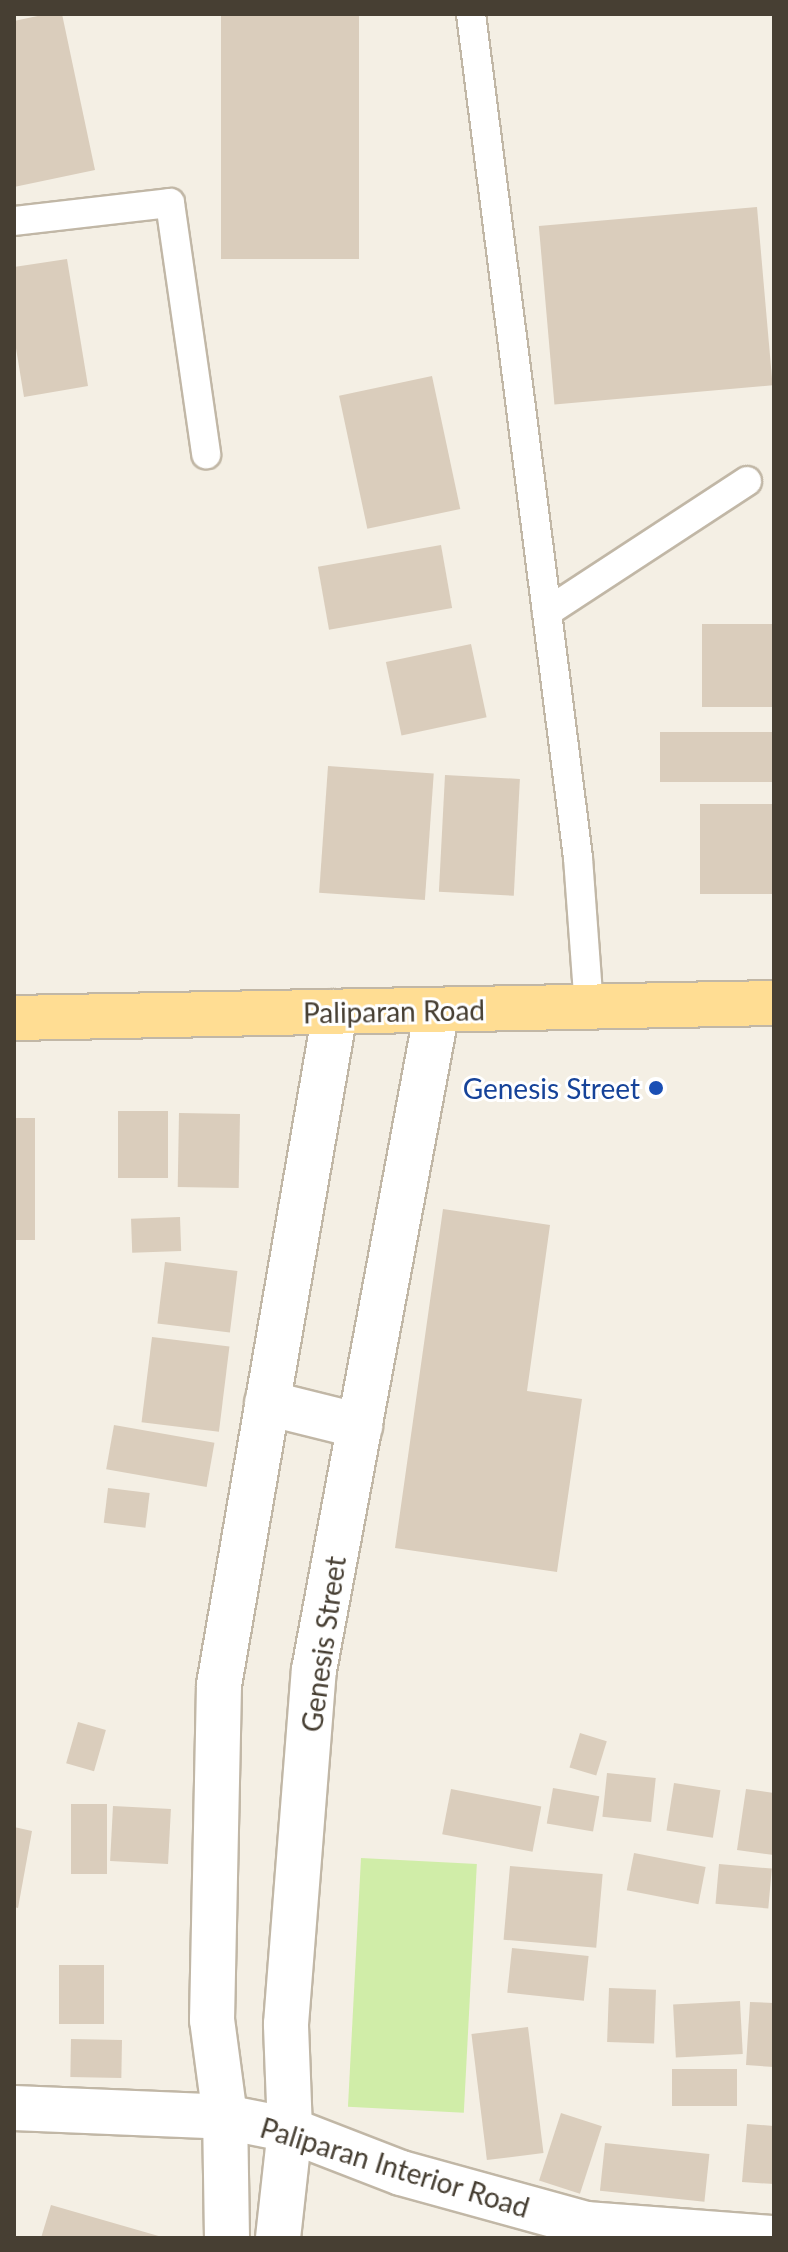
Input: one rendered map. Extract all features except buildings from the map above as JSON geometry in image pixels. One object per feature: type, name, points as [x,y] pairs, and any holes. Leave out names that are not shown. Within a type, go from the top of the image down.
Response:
[{"type":"main road","name":"Paliparan Road","points":[[14,1018],[774,1003]]},
{"type":"street","name":"Genesis Street","points":[[278,2238],[290,2130],[286,2024],[314,1670],[437,1010]]},
{"type":"street","points":[[227,2238],[225,2117],[212,2020],[219,1685],[335,1012]]},
{"type":"street","points":[[267,1403],[360,1426]]},
{"type":"street","name":"Paliparan Interior Road","points":[[14,2108],[225,2117],[290,2130],[401,2173],[586,2224],[774,2238]]},
{"type":"lane","points":[[471,14],[578,858],[589,1007]]},
{"type":"lane","points":[[14,221],[170,203],[206,454]]},
{"type":"lane","points":[[547,612],[747,481]]},
{"type":"green space","points":[[361,1858],[477,1864],[464,2113],[348,2107]]},
{"type":"place","name":"Genesis Street","points":[[656,1088]]}]
